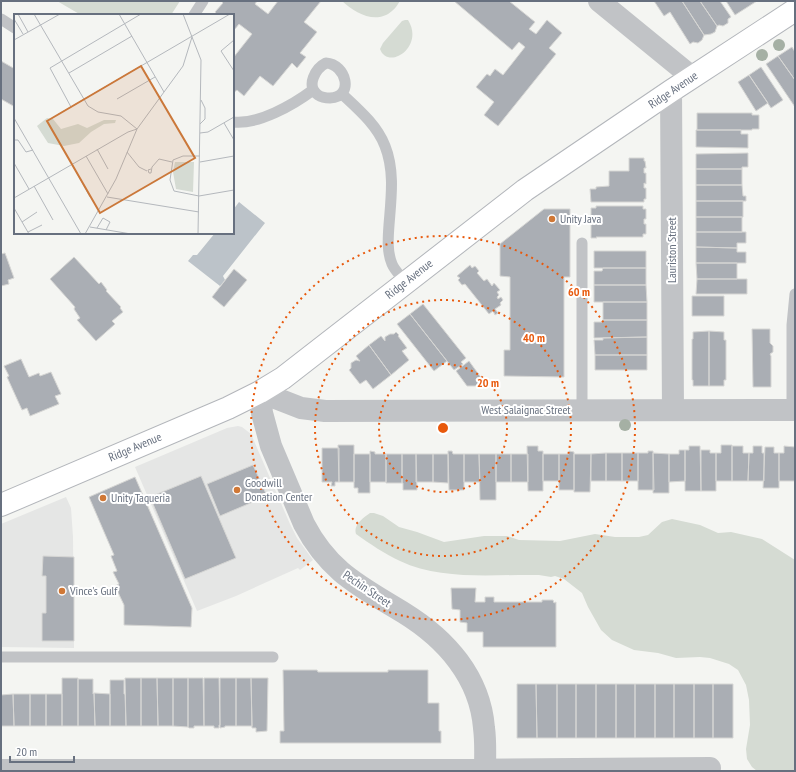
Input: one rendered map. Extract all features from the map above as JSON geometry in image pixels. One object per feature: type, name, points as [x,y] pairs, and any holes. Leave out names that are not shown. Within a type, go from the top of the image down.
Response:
[{"type":"main road","name":"Ridge Avenue","points":[[1,505],[228,408],[260,392],[306,361],[405,282],[525,190],[692,77],[795,10]]},
{"type":"street","points":[[600,1],[692,77]]},
{"type":"street","name":"Lauriston Street","points":[[671,91],[673,410]]},
{"type":"street","name":"West Salaignac Street","points":[[260,392],[301,408],[314,410],[793,410]]},
{"type":"street","name":"Pechin Street","points":[[260,392],[262,413],[271,446],[304,524],[323,553],[333,565],[359,586],[424,626],[439,638],[463,668],[478,698],[482,713],[484,728],[485,770]]},
{"type":"street","points":[[1,770],[594,770],[710,768]]},
{"type":"lane","points":[[195,14],[203,1]]},
{"type":"lane","points":[[1,19],[14,27]]},
{"type":"lane","points":[[332,63],[337,66],[342,73],[345,82],[345,90],[342,94],[336,98],[326,98],[318,95],[313,90],[312,85],[316,72],[321,65],[332,63]]},
{"type":"lane","points":[[234,122],[239,123],[258,120],[301,100],[313,90]]},
{"type":"lane","points":[[342,94],[377,130],[385,145],[390,162],[392,179],[388,242],[390,258],[393,266],[405,282]]},
{"type":"lane","points":[[582,243],[582,410]]},
{"type":"lane","points":[[793,410],[792,325],[795,294]]},
{"type":"lane","points":[[1,657],[273,657]]},
{"type":"shaded area","points":[[57,1],[180,1],[172,14],[79,14]]},
{"type":"shaded area","points":[[342,1],[400,1],[393,10],[386,15],[373,17],[366,16],[353,10]]},
{"type":"shaded area","points":[[408,20],[412,30],[412,39],[409,47],[397,57],[390,58],[384,55],[380,49],[383,43],[402,21]]},
{"type":"shaded area","points":[[239,202],[265,223],[223,276],[225,280],[220,286],[188,261],[193,255],[197,255],[214,234],[234,234],[234,209]]},
{"type":"shaded area","points":[[238,426],[242,427],[251,434],[290,524],[297,538],[313,560],[300,570],[298,568],[236,596],[197,611],[135,467],[227,428]]},
{"type":"shaded area","points":[[66,497],[71,508],[73,537],[74,648],[1,647],[1,524]]},
{"type":"shaded area","points":[[370,513],[383,516],[399,527],[444,542],[484,536],[507,536],[519,540],[560,541],[595,534],[615,537],[639,537],[648,535],[662,522],[672,519],[700,525],[718,533],[731,532],[762,539],[795,560],[795,771],[757,771],[752,767],[747,759],[746,749],[750,725],[749,700],[746,685],[738,670],[729,664],[710,658],[676,658],[658,653],[634,650],[612,640],[601,630],[582,593],[564,579],[555,576],[451,574],[416,567],[400,561],[378,549],[356,534],[355,531],[357,525]]},
{"type":"building","points":[[221,1],[257,1],[255,4],[268,14],[278,1],[321,1],[304,22],[317,32],[300,53],[306,57],[297,68],[292,63],[273,86],[260,76],[244,96],[237,90],[234,92],[234,57],[252,34],[239,24],[235,29],[234,28],[234,14],[217,14],[215,12],[223,3]]},
{"type":"building","points":[[454,1],[509,1],[535,22],[529,29],[536,34],[547,20],[562,33],[549,48],[556,54],[498,126],[484,115],[494,102],[476,87],[487,74],[490,76],[495,69],[503,75],[525,47],[519,42],[512,50]]},
{"type":"building","points":[[654,1],[682,1],[704,35],[702,40],[698,43],[693,42],[690,44],[670,12],[664,16]]},
{"type":"building","points":[[682,1],[700,1],[717,26],[715,32],[704,35]]},
{"type":"building","points":[[700,1],[720,1],[731,17],[728,19],[728,23],[723,26],[717,26]]},
{"type":"building","points":[[726,1],[757,1],[735,15]]},
{"type":"building","points":[[792,47],[795,52],[795,80],[778,56]]},
{"type":"building","points":[[778,56],[795,80],[795,107],[766,64]]},
{"type":"building","points":[[1,61],[14,68],[14,106],[1,99]]},
{"type":"building","points":[[761,67],[783,100],[771,108],[749,75]]},
{"type":"building","points":[[749,75],[768,103],[756,111],[738,82]]},
{"type":"building","points":[[697,113],[752,113],[752,115],[759,115],[759,129],[697,130]]},
{"type":"building","points":[[696,130],[741,130],[741,134],[748,134],[748,148],[696,147]]},
{"type":"building","points":[[748,153],[748,167],[742,167],[742,169],[696,169],[696,154]]},
{"type":"building","points":[[629,158],[644,158],[646,168],[644,168],[644,173],[646,173],[646,184],[644,183],[644,188],[646,188],[646,199],[644,199],[644,202],[591,202],[590,189],[609,186],[609,171],[629,171]]},
{"type":"building","points":[[696,169],[742,169],[742,185],[696,185]]},
{"type":"building","points":[[696,185],[742,185],[743,196],[746,196],[746,201],[696,201]]},
{"type":"building","points":[[696,201],[743,201],[743,217],[696,217]]},
{"type":"building","points":[[596,206],[643,206],[643,209],[646,209],[646,219],[644,219],[644,224],[646,224],[646,234],[643,234],[643,237],[591,238],[591,208],[596,208]]},
{"type":"building","points":[[544,209],[570,209],[570,277],[564,277],[564,377],[504,376],[504,350],[510,350],[510,277],[500,276],[500,244]]},
{"type":"building","points":[[696,217],[742,217],[742,232],[696,232]]},
{"type":"building","points":[[696,232],[746,232],[746,243],[737,243],[737,248],[696,247]]},
{"type":"building","points":[[696,247],[737,248],[737,252],[746,252],[746,263],[696,263]]},
{"type":"building","points":[[594,251],[646,251],[646,268],[594,268]]},
{"type":"building","points":[[5,253],[14,278],[8,280],[9,284],[1,286],[1,254]]},
{"type":"building","points":[[74,257],[99,284],[101,282],[107,290],[106,291],[121,307],[120,308],[123,312],[112,321],[115,324],[96,341],[77,320],[80,318],[74,309],[75,307],[50,279]]},
{"type":"building","points":[[696,263],[737,263],[737,279],[697,279]]},
{"type":"building","points":[[470,265],[472,268],[475,266],[479,271],[477,273],[484,281],[487,279],[492,286],[494,283],[500,290],[497,292],[499,295],[497,297],[498,299],[501,297],[503,300],[500,303],[501,305],[495,309],[498,313],[495,315],[493,311],[489,314],[465,284],[462,285],[458,280],[460,278],[457,276]]},
{"type":"building","points":[[603,268],[646,268],[646,285],[594,285],[594,271],[602,271]]},
{"type":"building","points":[[234,269],[247,280],[224,307],[212,297]]},
{"type":"building","points":[[697,279],[747,279],[747,294],[696,294]]},
{"type":"building","points":[[594,285],[646,285],[647,302],[594,302]]},
{"type":"building","points":[[692,296],[724,296],[724,316],[692,316]]},
{"type":"building","points":[[603,302],[647,302],[647,320],[603,320]]},
{"type":"building","points":[[423,304],[466,358],[461,362],[463,364],[454,370],[410,314]]},
{"type":"building","points":[[410,314],[447,361],[434,371],[397,324]]},
{"type":"building","points":[[603,320],[647,320],[647,337],[594,338],[594,322],[603,322]]},
{"type":"building","points":[[752,329],[770,329],[770,343],[773,346],[773,352],[770,354],[771,387],[753,387]]},
{"type":"building","points":[[709,331],[709,386],[693,386],[693,332]]},
{"type":"building","points":[[709,331],[724,332],[724,340],[726,340],[726,380],[724,380],[724,386],[709,386]]},
{"type":"building","points":[[396,332],[407,348],[402,351],[409,360],[391,375],[369,345],[381,336],[385,341],[385,337]]},
{"type":"building","points":[[647,337],[647,355],[595,355],[594,340],[603,340],[603,338]]},
{"type":"building","points":[[369,345],[391,375],[373,389],[366,380],[360,384],[349,370],[351,368],[351,363],[356,360],[360,361],[356,356]]},
{"type":"building","points":[[595,355],[647,355],[647,370],[595,370]]},
{"type":"building","points":[[21,359],[29,377],[39,373],[40,376],[51,372],[61,394],[55,396],[59,404],[30,416],[27,408],[22,410],[7,377],[9,376],[4,366]]},
{"type":"building","points":[[469,361],[487,386],[467,386],[456,371]]},
{"type":"building","points":[[338,445],[354,445],[354,482],[339,482]]},
{"type":"building","points":[[721,445],[732,445],[732,481],[716,481],[716,453],[721,453]]},
{"type":"building","points":[[527,446],[538,446],[538,451],[543,451],[543,491],[528,491]]},
{"type":"building","points":[[689,446],[700,446],[701,491],[685,491],[685,450],[689,450]]},
{"type":"building","points":[[732,446],[743,446],[743,453],[749,453],[748,481],[732,481]]},
{"type":"building","points":[[753,446],[762,446],[762,453],[764,453],[764,481],[748,481],[749,453],[753,453]]},
{"type":"building","points":[[784,446],[795,447],[795,481],[779,481],[779,453],[784,453]]},
{"type":"building","points":[[765,447],[774,447],[774,453],[779,453],[779,488],[763,488]]},
{"type":"building","points":[[322,448],[339,448],[339,482],[335,482],[335,486],[331,486],[332,482],[322,482]]},
{"type":"building","points":[[679,450],[685,450],[685,481],[669,482],[669,454],[679,454]]},
{"type":"building","points":[[701,450],[710,450],[710,453],[716,453],[716,491],[701,491]]},
{"type":"building","points":[[370,451],[375,452],[375,454],[386,454],[386,482],[370,482]]},
{"type":"building","points":[[448,451],[452,451],[453,454],[464,454],[464,490],[449,490]]},
{"type":"building","points":[[569,451],[574,452],[574,490],[559,490],[559,454],[569,454]]},
{"type":"building","points":[[648,451],[653,451],[654,490],[638,490],[638,453],[648,453]]},
{"type":"building","points":[[606,453],[622,453],[622,481],[606,481]]},
{"type":"building","points":[[606,453],[606,481],[591,481],[591,454]]},
{"type":"building","points":[[622,453],[638,453],[638,481],[622,481]]},
{"type":"building","points":[[653,453],[669,454],[669,493],[653,493]]},
{"type":"building","points":[[354,454],[370,454],[370,493],[358,493],[358,488],[354,488]]},
{"type":"building","points":[[386,454],[402,454],[402,483],[386,483]]},
{"type":"building","points":[[402,454],[416,454],[417,490],[403,490]]},
{"type":"building","points":[[416,454],[433,454],[433,482],[416,482]]},
{"type":"building","points":[[433,454],[448,454],[448,483],[433,482]]},
{"type":"building","points":[[464,454],[479,454],[480,482],[464,482]]},
{"type":"building","points":[[479,454],[496,454],[496,500],[480,500]]},
{"type":"building","points":[[496,454],[511,454],[511,482],[496,482]]},
{"type":"building","points":[[511,454],[528,454],[528,482],[511,482]]},
{"type":"building","points":[[543,454],[559,454],[559,481],[543,481]]},
{"type":"building","points":[[574,454],[591,454],[590,492],[574,492]]},
{"type":"building","name":"Goodwill Donation Center","points":[[253,465],[267,496],[220,516],[207,484]]},
{"type":"building","points":[[201,476],[236,558],[185,579],[150,497]]},
{"type":"building","points":[[135,477],[192,608],[191,627],[124,625],[124,605],[115,586],[119,584],[113,572],[117,571],[111,556],[114,555],[89,497]]},
{"type":"building","points":[[43,556],[74,557],[74,641],[42,641],[42,613],[46,613],[46,576],[42,576]]},
{"type":"building","points":[[451,588],[476,588],[475,602],[485,602],[485,597],[494,597],[494,602],[542,602],[542,600],[553,600],[554,603],[556,602],[556,647],[483,647],[483,632],[467,632],[467,623],[460,622],[460,610],[452,609]]},
{"type":"building","points":[[283,670],[317,670],[318,672],[388,672],[388,670],[428,670],[428,703],[439,703],[439,731],[441,731],[441,743],[280,743],[280,731],[284,731]]},
{"type":"building","points":[[62,678],[78,678],[78,726],[62,726]]},
{"type":"building","points":[[125,678],[141,678],[141,726],[126,726]]},
{"type":"building","points":[[141,678],[157,678],[158,726],[141,726]]},
{"type":"building","points":[[157,678],[173,678],[173,726],[158,726]]},
{"type":"building","points":[[173,678],[188,678],[188,727],[173,726]]},
{"type":"building","points":[[188,678],[203,678],[204,726],[194,726],[194,728],[188,727]]},
{"type":"building","points":[[204,678],[219,678],[219,728],[214,728],[214,726],[204,726]]},
{"type":"building","points":[[220,678],[236,678],[236,726],[225,726],[220,728]]},
{"type":"building","points":[[236,678],[251,678],[252,726],[236,726]]},
{"type":"building","points":[[251,678],[268,678],[267,731],[256,732],[256,728],[252,728]]},
{"type":"building","points":[[78,679],[93,679],[95,726],[78,726]]},
{"type":"building","points":[[110,680],[124,680],[126,726],[110,726]]},
{"type":"building","points":[[517,684],[536,684],[537,738],[517,738]]},
{"type":"building","points":[[536,684],[557,684],[557,738],[537,738]]},
{"type":"building","points":[[557,684],[576,684],[576,738],[557,738]]},
{"type":"building","points":[[576,684],[596,684],[596,738],[576,738]]},
{"type":"building","points":[[596,684],[616,684],[616,738],[596,738]]},
{"type":"building","points":[[616,684],[635,684],[635,738],[616,738]]},
{"type":"building","points":[[635,684],[655,684],[655,738],[635,738]]},
{"type":"building","points":[[655,684],[674,684],[674,738],[655,738]]},
{"type":"building","points":[[674,684],[694,684],[694,738],[674,738]]},
{"type":"building","points":[[694,684],[713,684],[713,738],[694,738]]},
{"type":"building","points":[[713,684],[733,684],[733,738],[713,738]]},
{"type":"building","points":[[94,693],[110,694],[110,726],[95,726]]},
{"type":"building","points":[[13,694],[30,694],[30,726],[14,726]]},
{"type":"building","points":[[13,694],[14,726],[1,726],[1,695]]},
{"type":"building","points":[[30,694],[46,694],[46,726],[30,726]]},
{"type":"building","points":[[46,694],[62,694],[62,726],[46,726]]},
{"type":"place","name":"Unity Java","points":[[552,219]]},
{"type":"place","name":"Goodwill Donation Center","points":[[237,490]]},
{"type":"place","name":"Unity Taqueria","points":[[103,498]]},
{"type":"place","name":"Vince's Gulf","points":[[62,591]]}]
